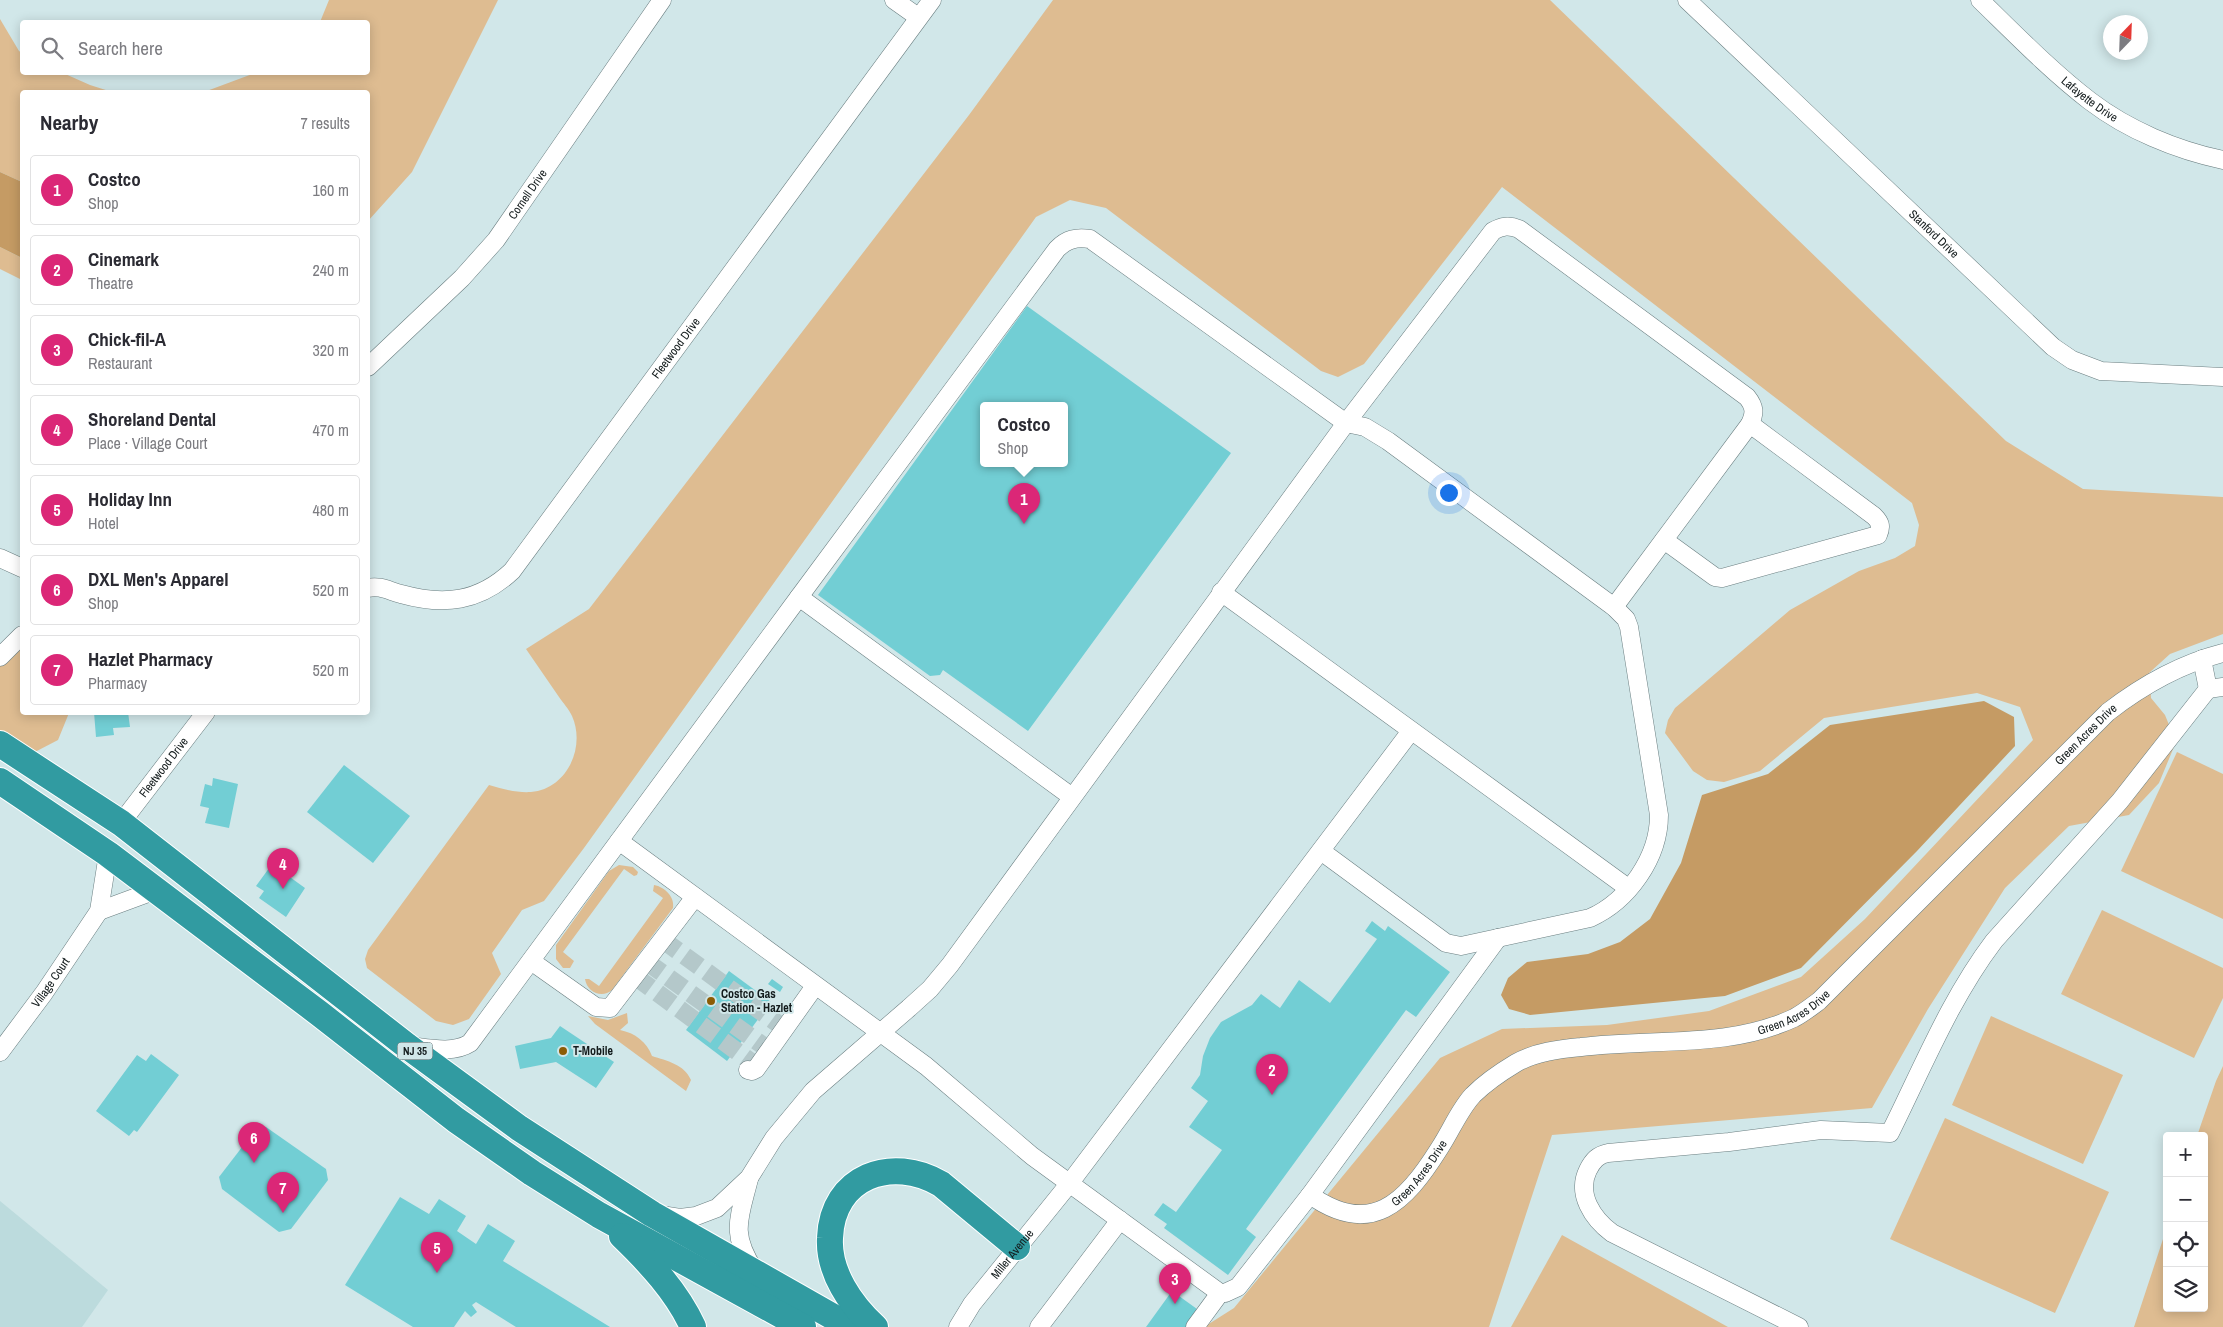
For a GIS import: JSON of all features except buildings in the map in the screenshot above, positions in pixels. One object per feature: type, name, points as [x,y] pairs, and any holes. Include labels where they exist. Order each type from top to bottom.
[{"type":"highway","name":"NJ 35","points":[[0,744],[121,823],[407,1046],[519,1128],[652,1214],[756,1275],[851,1327]]},
{"type":"highway","name":"NJ 35","points":[[0,782],[70,826],[456,1120],[540,1178],[600,1215],[803,1327]]},
{"type":"highway","points":[[875,1327],[846,1292],[831,1256],[832,1219],[849,1190],[861,1180],[878,1172],[897,1170],[927,1176],[941,1184],[1017,1247]]},
{"type":"highway","points":[[600,1215],[659,1276],[675,1296],[693,1327]]},
{"type":"street","name":"Cornell Drive","points":[[370,365],[462,278],[496,240],[662,0]]},
{"type":"street","points":[[894,0],[918,17]]},
{"type":"street","name":"Fleetwood Drive","points":[[370,584],[402,594],[429,599],[453,600],[485,592],[512,571],[932,0]]},
{"type":"street","name":"Stanford Drive","points":[[1687,0],[2053,347],[2072,360],[2089,368],[2111,372],[2223,377]]},
{"type":"street","name":"Lafayette Drive","points":[[1980,0],[2091,102],[2132,128],[2186,150],[2223,160]]},
{"type":"street","points":[[652,1214],[680,1218],[696,1216],[717,1208],[749,1178],[774,1138],[812,1091],[930,989],[950,965],[1346,423],[1492,231],[1500,227],[1510,226],[1519,229],[1754,405],[1754,415],[1750,424],[1614,608]]},
{"type":"street","points":[[407,1046],[445,1049],[459,1048],[470,1043],[1056,249],[1064,242],[1077,238],[1090,239],[1346,423],[1365,427],[1388,441],[1614,608],[1626,619],[1629,627],[1659,815],[1659,826],[1653,851],[1628,888],[1612,906],[1590,918],[1461,946],[1446,943],[1321,851]]},
{"type":"street","points":[[1664,540],[1715,577],[1722,578],[1878,534],[1881,528],[1879,521],[1874,516],[1750,424]]},
{"type":"street","points":[[0,558],[20,567]]},
{"type":"street","points":[[1221,592],[1628,888]]},
{"type":"street","points":[[799,597],[1072,797]]},
{"type":"street","points":[[0,657],[20,637]]},
{"type":"street","name":"Green Acres Drive","points":[[1310,1195],[1323,1204],[1355,1215],[1371,1214],[1388,1208],[1419,1177],[1474,1094],[1494,1076],[1522,1059],[1555,1050],[1596,1045],[1727,1038],[1760,1032],[1795,1017],[1819,1001],[2108,712],[2149,683],[2202,659],[2223,653]]},
{"type":"street","points":[[1800,1327],[1612,1233],[1603,1226],[1588,1205],[1584,1191],[1584,1182],[1590,1165],[1595,1158],[1608,1153],[1729,1142],[1802,1132],[1822,1130],[1890,1133],[1950,1014],[1981,958],[2120,801],[2216,688],[2202,659]]},
{"type":"street","name":"Fleetwood Drive","points":[[121,823],[204,715]]},
{"type":"street","name":"Miller Avenue","points":[[958,1327],[972,1304],[1069,1184],[1411,731]]},
{"type":"street","points":[[620,841],[934,1073],[1012,1140],[1069,1184],[1220,1293],[1225,1293],[1238,1287],[1310,1195],[1498,938]]},
{"type":"street","name":"Village Court","points":[[0,1052],[44,993],[99,911],[108,854]]},
{"type":"street","points":[[99,911],[156,890]]},
{"type":"street","points":[[532,961],[596,1008],[606,1009],[615,1004],[695,897]]},
{"type":"street","points":[[748,1070],[756,1069],[815,986]]},
{"type":"street","points":[[749,1178],[739,1219],[738,1237],[744,1255],[756,1275]]},
{"type":"street","points":[[1039,1327],[1120,1220]]},
{"type":"street","points":[[1028,1327],[1079,1259],[1093,1256]]},
{"type":"street","points":[[1195,1327],[1220,1293]]},
{"type":"shaded area","points":[[329,0],[498,0],[412,172],[370,219],[370,90],[209,90],[250,75],[370,75],[370,20],[321,20]]},
{"type":"shaded area","points":[[1053,0],[1550,0],[2006,441],[2083,489],[2223,497],[2223,634],[2170,654],[2149,673],[2151,698],[2165,715],[2176,742],[2159,783],[2129,815],[2069,826],[2005,888],[1928,1009],[1872,1108],[1552,1135],[1489,1327],[1204,1327],[1234,1308],[1440,1058],[1502,1029],[1607,1025],[1709,1011],[1801,977],[1865,919],[2033,740],[2020,707],[1977,693],[1824,718],[1760,771],[1724,782],[1707,780],[1693,771],[1665,733],[1668,720],[1675,708],[1790,610],[1859,571],[1895,558],[1915,546],[1919,525],[1912,503],[1502,187],[1364,364],[1338,377],[1321,371],[1106,208],[1070,200],[1036,217],[584,848],[544,901],[522,910],[492,953],[501,974],[469,1019],[453,1025],[436,1021],[367,968],[365,959],[368,950],[489,785],[520,792],[544,789],[555,783],[570,764],[575,753],[577,741],[576,728],[572,716],[526,649],[589,609],[969,115]]},
{"type":"shaded area","points":[[0,19],[20,52],[20,75],[68,75],[106,90],[20,90],[20,181],[0,172]]},
{"type":"shaded area","points":[[0,172],[20,181],[20,257],[0,247]]},
{"type":"shaded area","points":[[0,247],[20,257],[20,279],[0,269]]},
{"type":"shaded area","points":[[20,640],[20,715],[68,715],[58,740],[33,753],[0,731],[0,660]]},
{"type":"shaded area","points":[[1984,701],[2014,717],[2015,746],[1917,851],[1801,968],[1725,996],[1530,1015],[1509,1009],[1501,995],[1508,978],[1527,962],[1588,954],[1620,942],[1650,919],[1681,863],[1702,795],[1768,774],[1830,725]]},
{"type":"shaded area","points":[[2177,752],[2223,774],[2223,919],[2121,871]]},
{"type":"shaded area","points":[[619,865],[633,867],[638,872],[637,875],[634,876],[624,869],[563,952],[574,961],[570,968],[563,968],[556,959],[556,945],[609,871]]},
{"type":"shaded area","points":[[654,885],[662,888],[671,896],[673,908],[612,990],[604,994],[592,991],[586,984],[585,979],[589,979],[599,986],[663,898],[653,891]]},
{"type":"shaded area","points":[[2102,910],[2223,968],[2223,998],[2194,1058],[2061,994]]},
{"type":"shaded area","points":[[627,1013],[628,1023],[620,1030],[631,1033],[640,1039],[647,1046],[652,1056],[684,1070],[691,1080],[686,1091],[595,1024],[588,1016],[608,1020]]},
{"type":"shaded area","points":[[1991,1016],[2123,1075],[2083,1164],[1952,1105]]},
{"type":"shaded area","points":[[2223,1066],[2223,1327],[2134,1327],[2163,1239],[2163,1312],[2208,1312],[2208,1132],[2198,1132]]},
{"type":"shaded area","points":[[1945,1118],[2109,1192],[2055,1313],[1890,1239]]},
{"type":"shaded area","points":[[0,1201],[108,1290],[82,1327],[0,1327]]},
{"type":"shaded area","points":[[1562,1235],[1728,1327],[1511,1327]]},
{"type":"tunnel","points":[[663,940],[785,1029]]},
{"type":"tunnel","points":[[647,962],[769,1050]]},
{"type":"tunnel","points":[[636,977],[758,1067]]},
{"type":"place","name":"Costco","points":[[1024,524]]},
{"type":"place","name":"Shoreland Dental","points":[[283,889]]},
{"type":"place","name":"Costco Gas Station - Hazlet","points":[[711,1001]]},
{"type":"place","name":"T-Mobile","points":[[563,1051]]},
{"type":"place","name":"Cinemark","points":[[1272,1095]]},
{"type":"place","name":"DXL Men's Apparel","points":[[254,1163]]},
{"type":"place","name":"Hazlet Pharmacy","points":[[283,1213]]},
{"type":"place","name":"Holiday Inn","points":[[437,1273]]},
{"type":"place","name":"Chick-fil-A","points":[[1175,1304]]}]
